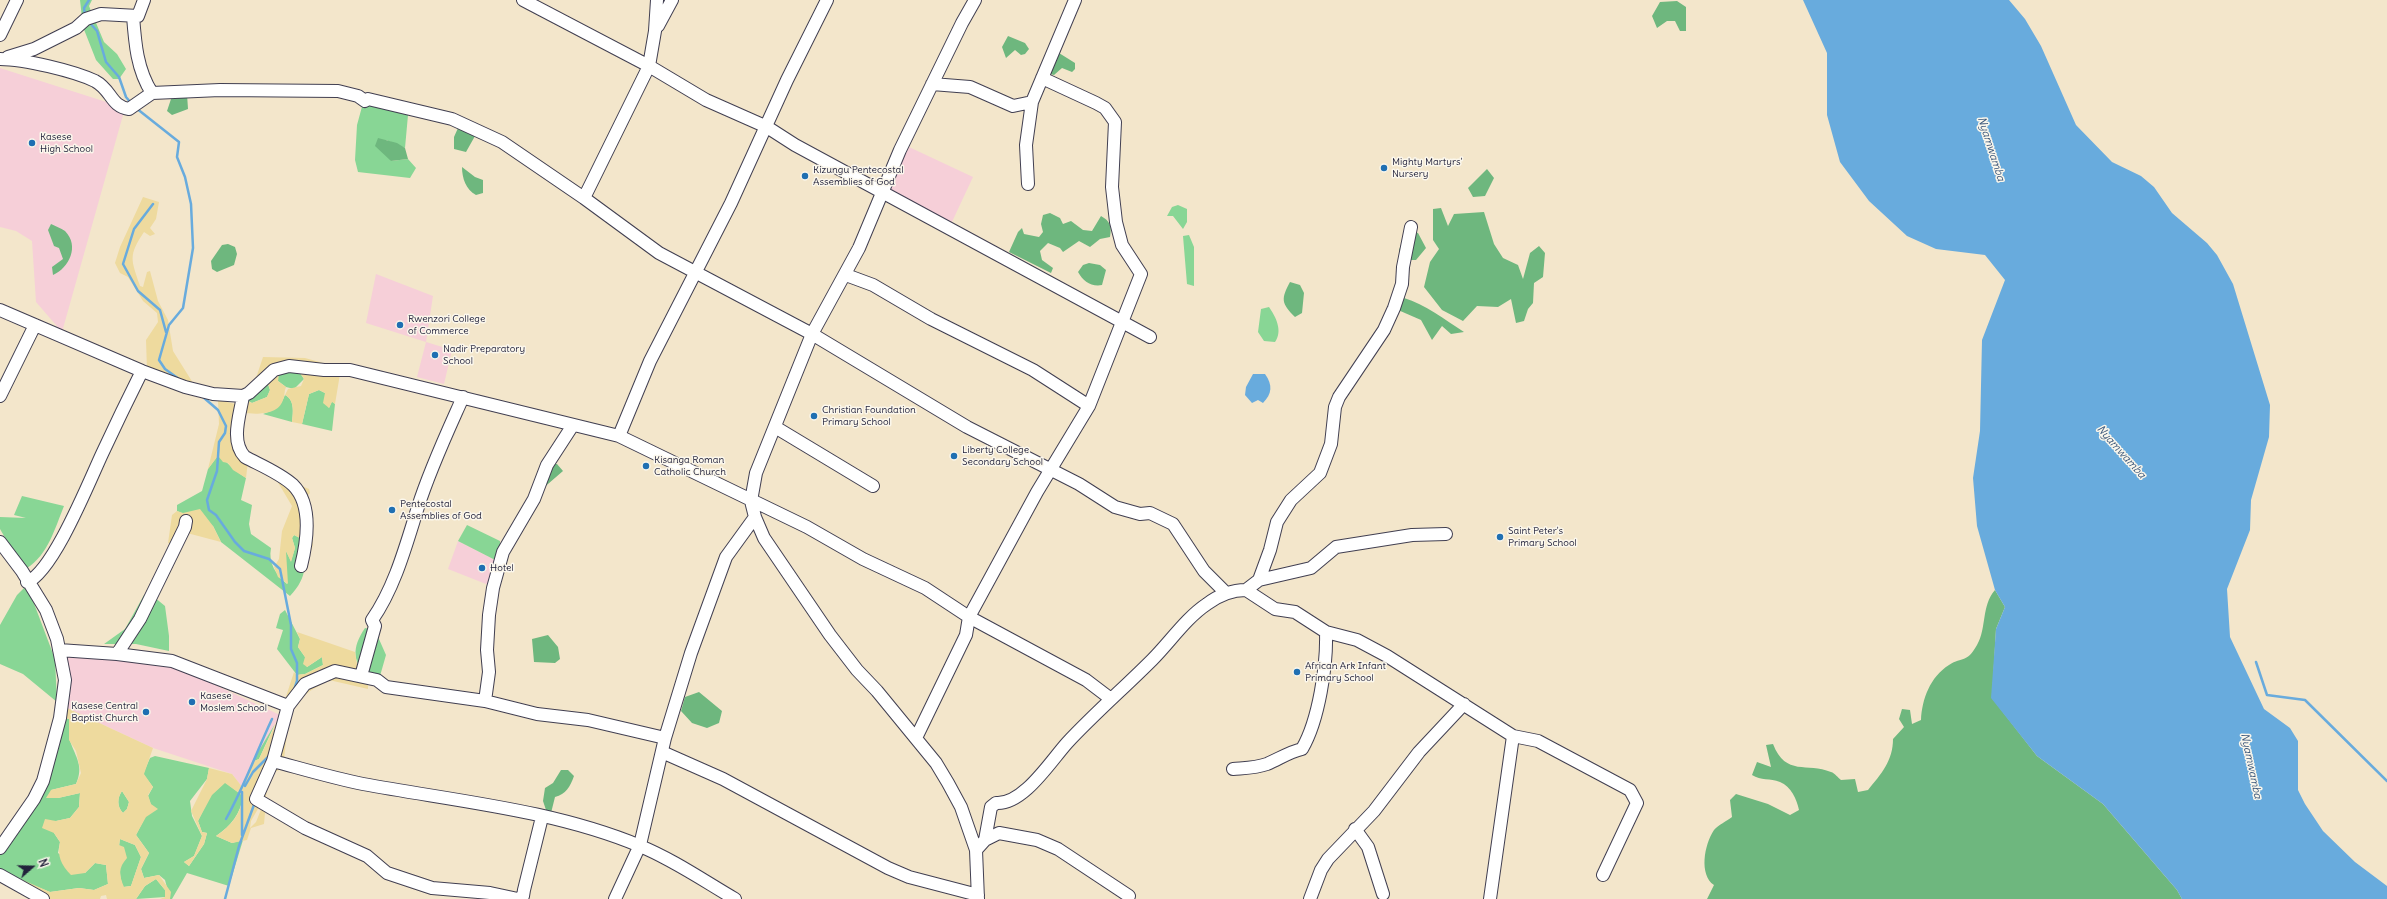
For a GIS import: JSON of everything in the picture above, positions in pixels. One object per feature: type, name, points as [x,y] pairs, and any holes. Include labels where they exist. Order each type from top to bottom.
[{"type":"street","points":[[0,35],[17,0]]},
{"type":"street","points":[[2,58],[34,49],[76,28],[86,19],[100,14],[138,16],[144,0]]},
{"type":"street","points":[[523,0],[649,66],[706,100],[767,127],[795,145],[882,190],[1150,337]]},
{"type":"street","points":[[584,198],[649,66],[655,31],[657,0]]},
{"type":"street","points":[[655,31],[672,0]]},
{"type":"street","points":[[619,436],[650,361],[696,274],[767,127],[787,80],[827,0]]},
{"type":"street","points":[[662,752],[723,779],[888,868],[909,877],[978,897],[976,850],[961,807],[948,783],[916,738],[857,670],[830,635],[764,538],[755,517],[751,501],[756,473],[812,334],[846,274],[882,190],[932,84],[975,0]]},
{"type":"street","points":[[1028,184],[1026,145],[1032,102],[1075,0]]},
{"type":"street","points":[[133,16],[136,50],[145,81],[152,93]]},
{"type":"street","points":[[2,58],[36,62],[95,81],[109,92],[113,101],[119,108],[129,109],[152,93],[220,90],[338,91],[352,94],[365,101],[368,99],[452,119],[472,127],[502,142],[584,198],[659,253],[696,274],[812,334],[922,402],[1050,471],[1079,484],[1116,507],[1140,514],[1150,513],[1174,524],[1204,571],[1226,593]]},
{"type":"street","points":[[916,738],[966,635],[969,617],[1050,471],[1089,406],[1116,341],[1121,322],[1141,274],[1122,244],[1116,222],[1112,187],[1114,122],[1104,108],[1096,103],[1042,78]]},
{"type":"street","points":[[932,84],[970,87],[1013,106],[1032,102]]},
{"type":"street","points":[[1259,580],[1278,522],[1291,500],[1320,473],[1331,444],[1335,407],[1339,397],[1388,323],[1402,284],[1403,267],[1411,227]]},
{"type":"street","points":[[846,274],[872,285],[931,319],[1033,370],[1089,406]]},
{"type":"street","points":[[0,310],[142,371],[185,387],[213,394],[243,396],[249,393],[271,373],[289,366],[365,372],[619,436],[807,527],[863,559],[925,588],[969,617],[1086,680],[1111,699]]},
{"type":"street","points":[[0,396],[35,325]]},
{"type":"street","points":[[27,582],[34,579],[42,569],[64,533],[142,371]]},
{"type":"street","points":[[243,396],[238,423],[237,442],[240,452],[289,482],[297,490],[302,503],[307,537],[301,566]]},
{"type":"street","points":[[361,676],[375,626],[372,620],[382,605],[412,531],[433,464],[463,397]]},
{"type":"street","points":[[485,701],[489,672],[487,650],[489,616],[493,588],[503,552],[534,499],[547,465],[573,425]]},
{"type":"street","points":[[775,427],[873,486]]},
{"type":"street","points":[[615,899],[640,845],[665,738],[691,653],[726,557],[755,517]]},
{"type":"street","points":[[117,654],[140,619],[186,522]]},
{"type":"street","points":[[985,840],[991,807],[996,803],[1006,804],[1022,793],[1111,699],[1165,647],[1196,612],[1226,593],[1246,590],[1259,580],[1311,568],[1336,547],[1412,535],[1446,534]]},
{"type":"street","points":[[0,542],[22,571],[27,582],[46,610],[57,639],[64,666],[65,690],[49,763],[34,799],[0,848]]},
{"type":"street","points":[[1246,590],[1275,609],[1295,612],[1326,632],[1357,640],[1464,704],[1513,736],[1538,741],[1630,790],[1636,803],[1603,875]]},
{"type":"street","points":[[1233,769],[1252,768],[1268,764],[1290,752],[1302,749],[1310,733],[1326,664],[1326,632]]},
{"type":"street","points":[[59,650],[117,654],[172,661],[288,706]]},
{"type":"street","points":[[542,817],[524,890],[520,898],[431,894],[387,873],[367,856],[306,828],[256,799],[273,761],[288,706],[305,684],[322,675],[335,671],[377,680],[386,687],[485,701],[537,714],[588,720],[665,738]]},
{"type":"street","points":[[1310,899],[1321,870],[1355,829],[1374,811],[1418,752],[1464,704]]},
{"type":"street","points":[[1490,899],[1513,736]]},
{"type":"street","points":[[273,761],[362,784],[453,799],[542,817],[594,830],[640,845],[680,865],[721,895],[735,899]]},
{"type":"street","points":[[1355,829],[1368,847],[1384,894]]},
{"type":"street","points":[[976,850],[985,840],[999,833],[1046,843],[1058,849],[1129,896]]},
{"type":"street","points":[[0,875],[43,899]]},
{"type":"shaded area","points":[[0,68],[125,108],[62,332],[36,302],[32,241],[16,231],[0,227]]},
{"type":"shaded area","points":[[909,147],[973,177],[951,224],[887,192]]},
{"type":"shaded area","points":[[376,274],[433,296],[426,342],[366,323]]},
{"type":"shaded area","points":[[426,342],[452,350],[444,384],[417,377]]},
{"type":"shaded area","points":[[458,541],[501,563],[491,586],[448,569]]},
{"type":"shaded area","points":[[61,653],[172,665],[280,715],[250,768],[242,787],[232,774],[153,748],[67,708]]},
{"type":"green space","points":[[80,0],[92,0],[89,6],[104,42],[117,54],[126,69],[119,79],[113,79],[96,60],[83,27]]},
{"type":"green space","points":[[1677,1],[1686,7],[1686,31],[1680,31],[1675,21],[1667,21],[1657,28],[1652,16],[1660,2]]},
{"type":"green space","points":[[1008,36],[1025,43],[1029,49],[1025,54],[1021,55],[1015,50],[1006,58],[1002,47]]},
{"type":"green space","points":[[1059,53],[1075,63],[1075,69],[1072,72],[1062,68],[1054,75],[1050,74],[1053,58]]},
{"type":"green space","points":[[187,94],[188,109],[172,115],[167,111],[171,99]]},
{"type":"green space","points":[[363,103],[408,115],[405,148],[386,140],[391,161],[408,159],[416,168],[410,178],[358,172],[355,160],[357,125]]},
{"type":"green space","points":[[458,128],[479,137],[475,136],[466,152],[454,149],[454,137]]},
{"type":"green space","points":[[378,138],[397,143],[405,148],[408,159],[391,161],[375,146]]},
{"type":"green space","points":[[462,167],[475,177],[483,180],[483,193],[476,195],[467,187]]},
{"type":"green space","points":[[1487,169],[1494,178],[1485,196],[1473,197],[1468,188]]},
{"type":"green space","points":[[1178,205],[1187,209],[1187,222],[1183,229],[1173,216],[1167,216],[1172,207]]},
{"type":"green space","points":[[1441,208],[1448,226],[1454,214],[1484,212],[1494,244],[1503,258],[1518,265],[1523,279],[1530,253],[1539,246],[1545,253],[1543,277],[1534,283],[1533,303],[1528,309],[1524,321],[1516,323],[1511,299],[1498,307],[1477,306],[1463,321],[1442,310],[1424,287],[1430,262],[1439,249],[1433,240],[1433,209]]},
{"type":"green space","points":[[1050,213],[1060,218],[1063,224],[1071,221],[1083,230],[1092,231],[1101,216],[1110,224],[1110,237],[1100,239],[1090,247],[1079,241],[1063,252],[1060,248],[1048,243],[1040,251],[1042,260],[1053,268],[1051,273],[1009,252],[1018,232],[1022,228],[1024,234],[1039,237],[1043,232],[1041,224],[1043,215]]},
{"type":"green space","points":[[51,224],[65,231],[72,243],[71,256],[68,262],[59,272],[53,275],[52,267],[63,259],[59,248],[54,246],[48,230]]},
{"type":"green space","points":[[1412,231],[1418,233],[1426,248],[1416,260],[1404,260],[1399,250],[1406,233]]},
{"type":"green space","points":[[1189,235],[1194,247],[1194,286],[1187,284],[1183,236]]},
{"type":"green space","points":[[228,244],[235,247],[237,254],[234,265],[217,272],[212,269],[211,261],[222,245]]},
{"type":"green space","points":[[1089,263],[1100,265],[1106,270],[1102,285],[1088,283],[1078,272],[1083,265]]},
{"type":"green space","points":[[1290,282],[1300,285],[1304,293],[1302,313],[1295,317],[1287,308],[1284,301],[1285,293]]},
{"type":"green space","points":[[1404,298],[1427,308],[1464,332],[1451,334],[1442,326],[1432,340],[1421,320],[1398,310]]},
{"type":"green space","points":[[1269,307],[1278,324],[1278,333],[1275,342],[1264,341],[1258,332],[1261,309]]},
{"type":"green space","points":[[294,364],[304,379],[294,389],[286,387],[278,381],[279,369]]},
{"type":"green space","points":[[267,381],[270,390],[267,397],[252,403],[248,401]]},
{"type":"green space","points":[[319,390],[325,393],[329,408],[332,401],[335,404],[332,431],[302,424],[309,394]]},
{"type":"green space","points":[[285,395],[292,403],[292,422],[263,414],[277,407]]},
{"type":"green space","points":[[218,455],[246,478],[241,500],[252,505],[249,524],[251,534],[271,548],[270,553],[272,564],[276,573],[287,584],[285,549],[291,561],[295,548],[292,538],[294,535],[300,538],[305,562],[303,576],[296,589],[290,596],[221,542],[213,526],[177,511],[177,505],[202,491],[208,469]]},
{"type":"green space","points":[[553,464],[557,464],[563,471],[541,490]]},
{"type":"green space","points":[[22,496],[64,506],[46,548],[34,563],[27,568],[0,529],[0,517],[26,518],[14,515]]},
{"type":"green space","points":[[467,525],[500,541],[501,563],[458,541]]},
{"type":"green space","points":[[27,585],[55,659],[57,702],[23,674],[0,664],[0,625],[17,595]]},
{"type":"green space","points":[[1995,590],[2005,607],[1996,629],[1992,698],[2037,756],[2103,804],[2177,890],[2182,899],[1707,899],[1714,885],[1706,874],[1706,851],[1714,830],[1732,817],[1730,800],[1736,794],[1768,804],[1790,815],[1799,810],[1793,794],[1784,784],[1752,775],[1757,762],[1771,767],[1766,745],[1773,744],[1778,754],[1784,761],[1791,765],[1822,769],[1835,774],[1841,780],[1855,779],[1858,792],[1868,790],[1882,773],[1889,761],[1893,739],[1904,727],[1899,719],[1902,709],[1910,710],[1912,724],[1921,720],[1925,697],[1932,682],[1942,670],[1949,665],[1970,655],[1977,645],[1982,631],[1988,603]]},
{"type":"green space","points":[[144,595],[154,597],[165,606],[169,636],[169,651],[136,644],[104,644],[125,629]]},
{"type":"green space","points":[[285,610],[300,639],[298,647],[305,657],[307,667],[322,657],[323,665],[305,674],[297,675],[277,649],[283,630],[276,628],[280,614]]},
{"type":"green space","points":[[365,628],[375,630],[386,655],[380,676],[368,680],[359,667],[356,655],[357,642]]},
{"type":"green space","points":[[548,635],[558,647],[560,659],[555,663],[534,662],[532,639]]},
{"type":"green space","points":[[699,692],[722,711],[719,723],[707,728],[692,723],[681,711],[685,697]]},
{"type":"green space","points":[[60,716],[69,719],[69,739],[78,762],[79,772],[76,784],[51,790],[58,798],[80,793],[79,807],[70,818],[56,821],[54,833],[60,842],[58,853],[85,873],[95,863],[106,865],[108,884],[94,890],[79,888],[50,892],[0,872],[0,855],[37,793]]},
{"type":"green space","points":[[275,724],[259,759],[252,762]]},
{"type":"green space","points":[[155,756],[209,768],[207,779],[190,801],[192,816],[202,836],[194,856],[184,862],[189,866],[204,844],[207,833],[202,832],[198,821],[210,796],[225,782],[243,796],[240,808],[234,819],[216,836],[232,843],[243,840],[229,886],[187,873],[172,899],[170,899],[165,880],[159,875],[144,878],[141,869],[149,853],[136,835],[151,805],[148,796],[153,787],[143,774],[150,758]]},
{"type":"green space","points":[[561,770],[568,770],[574,776],[567,790],[555,797],[551,813],[546,810],[543,801],[545,788],[553,783]]},
{"type":"green space","points":[[122,791],[129,802],[127,809],[123,813],[118,802]]},
{"type":"green space","points":[[120,839],[135,845],[141,857],[131,886],[123,887],[119,863]]},
{"type":"green space","points":[[156,879],[165,890],[165,897],[136,899],[145,886]]},
{"type":"sand","points":[[143,197],[159,202],[156,219],[150,228],[155,234],[150,236],[144,232],[135,247],[133,253],[133,263],[140,286],[143,287],[147,272],[150,271],[158,301],[168,320],[173,351],[193,383],[147,370],[146,340],[158,322],[157,313],[143,301],[128,277],[120,273],[115,263],[120,247]]},
{"type":"sand","points":[[263,357],[305,358],[341,368],[335,404],[332,402],[329,408],[323,403],[325,393],[319,390],[309,394],[302,424],[292,422],[292,403],[285,395],[288,389],[301,386],[304,379],[294,364],[279,369],[278,381],[286,387],[284,398],[280,405],[276,409],[266,413],[243,413],[238,438],[248,461],[246,478],[233,470],[228,463],[223,462],[218,456],[208,469],[219,424],[218,400],[244,406],[248,401],[252,403],[267,397],[270,390],[267,381],[256,378]]},
{"type":"sand","points":[[273,474],[309,489],[310,493],[307,496],[313,545],[305,569],[298,568],[297,557],[303,548],[300,538],[294,535],[292,538],[295,548],[291,562],[286,551],[288,584],[278,577],[274,567],[279,559],[282,531],[292,506]]},
{"type":"sand","points":[[200,509],[213,526],[221,542],[187,533],[177,545],[168,543],[172,515],[177,511],[183,513]]},
{"type":"sand","points":[[297,632],[355,652],[357,665],[368,680],[368,689],[329,680],[310,691],[280,715],[294,672],[297,675],[305,674],[323,665],[322,657],[307,667],[303,664],[305,657],[298,647],[300,639]]},
{"type":"sand","points":[[67,708],[153,748],[144,774],[153,787],[148,795],[151,804],[158,809],[146,817],[136,835],[149,853],[141,869],[144,878],[159,875],[171,892],[170,899],[160,899],[165,897],[165,890],[156,879],[145,886],[136,899],[107,899],[106,895],[101,896],[100,899],[50,899],[18,878],[50,892],[79,888],[94,890],[108,884],[106,865],[95,863],[85,873],[71,875],[61,860],[59,852],[60,842],[54,833],[42,828],[45,819],[56,821],[70,818],[79,807],[80,793],[58,798],[46,798],[51,790],[76,784],[81,773],[76,751],[69,740],[69,719],[60,716]],"holes":[[[122,791],[129,802],[127,809],[123,813],[118,802]],[[120,839],[135,845],[141,857],[131,886],[124,887],[121,879],[121,868],[127,858],[124,847],[119,845]]]},
{"type":"sand","points":[[280,715],[289,716],[284,759],[279,770],[270,774],[265,802],[270,809],[265,813],[264,824],[251,828],[247,840],[232,843],[216,836],[231,824],[238,814],[242,802],[243,796],[225,783],[212,795],[198,821],[202,832],[207,833],[204,844],[189,866],[184,862],[194,856],[202,836],[191,811],[207,779],[209,768],[232,774],[243,788],[252,762],[259,759]],"holes":[[[259,807],[262,807],[256,822],[250,828],[251,821]]]},
{"type":"water","name":"Nyamwamba","points":[[1803,0],[2009,0],[2025,19],[2041,46],[2076,125],[2112,162],[2141,176],[2154,187],[2172,213],[2207,243],[2217,255],[2233,284],[2270,405],[2269,437],[2251,500],[2250,530],[2227,589],[2230,637],[2264,709],[2290,728],[2298,741],[2298,790],[2305,804],[2323,831],[2355,862],[2387,886],[2387,899],[2182,899],[2177,890],[2103,804],[2037,756],[1991,698],[1996,629],[2005,607],[1995,590],[1977,526],[1973,478],[1980,431],[1982,340],[2005,280],[1985,255],[1936,249],[1907,236],[1869,201],[1840,162],[1827,115],[1827,53]]},
{"type":"water","points":[[1253,374],[1265,374],[1268,378],[1270,393],[1263,403],[1258,400],[1252,403],[1245,395],[1246,387]]},
{"type":"waterway","points":[[85,15],[84,8],[89,0]]},
{"type":"waterway","points":[[89,22],[97,31],[106,62],[119,77],[126,97],[131,103]]},
{"type":"waterway","points":[[136,108],[179,142],[177,157],[185,177],[191,204],[193,248],[183,308],[169,325],[159,360],[165,369],[179,379]]},
{"type":"waterway","points":[[153,204],[134,229],[123,264],[138,291],[160,310],[166,332]]},
{"type":"waterway","points":[[203,397],[218,410],[226,426],[225,433],[219,442],[217,471],[207,500],[209,510],[216,515],[235,542],[244,551],[269,559],[280,569],[291,625],[291,649],[297,663],[297,681],[294,690]]},
{"type":"waterway","points":[[2256,662],[2267,695],[2305,700],[2387,781]]},
{"type":"waterway","points":[[226,819],[272,719]]},
{"type":"waterway","points":[[245,786],[253,772],[270,755]]},
{"type":"waterway","points":[[242,792],[242,835]]},
{"type":"waterway","points":[[225,899],[239,846],[255,802]]},
{"type":"place","name":"Kasese High School","points":[[32,143]]},
{"type":"place","name":"Mighty Martyrs' Nursery","points":[[1384,168]]},
{"type":"place","name":"Kizungu Pentecostal Assemblies of God","points":[[805,176]]},
{"type":"place","name":"Rwenzori College of Commerce","points":[[400,325]]},
{"type":"place","name":"Nadir Preparatory School","points":[[435,355]]},
{"type":"place","name":"Christian Foundation Primary School","points":[[814,416]]},
{"type":"place","name":"Liberty College Secondary School","points":[[954,456]]},
{"type":"place","name":"Kisanga Roman Catholic Church","points":[[646,466]]},
{"type":"place","name":"Pentecostal Assemblies of God","points":[[392,510]]},
{"type":"place","name":"Saint Peter's Primary School","points":[[1500,537]]},
{"type":"place","name":"Hotel","points":[[482,568]]},
{"type":"place","name":"African Ark Infant Primary School","points":[[1297,672]]},
{"type":"place","name":"Kasese Moslem School","points":[[192,702]]},
{"type":"place","name":"Kasese Central Baptist Church","points":[[146,712]]}]
